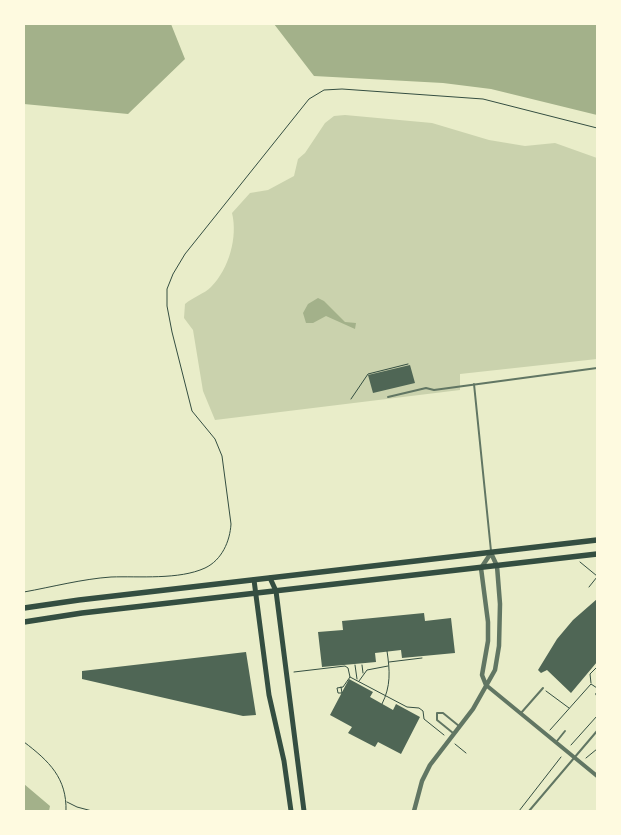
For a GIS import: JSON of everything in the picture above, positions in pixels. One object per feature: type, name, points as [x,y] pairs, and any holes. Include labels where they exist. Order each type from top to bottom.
[{"type":"main road","points":[[24,608],[597,540]]},
{"type":"main road","points":[[24,622],[82,613],[597,554]]},
{"type":"main road","points":[[270,578],[276,591],[304,811]]},
{"type":"main road","points":[[254,580],[269,695],[284,761],[291,811]]},
{"type":"street","points":[[414,811],[422,781],[430,765],[453,733],[473,710],[495,670],[499,646],[500,604],[497,566],[491,553]]},
{"type":"street","points":[[491,553],[481,568],[488,622],[488,641],[482,675],[486,685],[597,776]]},
{"type":"lane","points":[[388,397],[426,388],[434,390],[597,368]]},
{"type":"lane","points":[[474,384],[491,553]]},
{"type":"lane","points":[[522,713],[543,688]]},
{"type":"lane","points":[[453,733],[437,720],[437,713],[443,713],[459,726]]},
{"type":"lane","points":[[556,742],[565,731]]},
{"type":"lane","points":[[529,811],[597,731]]},
{"type":"path","points":[[24,592],[110,578],[146,577],[194,571],[207,567],[223,551],[231,533],[224,465],[220,448],[192,411],[172,332],[167,306],[167,289],[173,274],[185,254],[257,167],[284,129],[315,94],[324,90],[342,89],[462,96],[483,99],[597,128]]},
{"type":"path","points":[[350,399],[368,374],[408,364]]},
{"type":"path","points":[[574,557],[597,576],[588,587]]},
{"type":"path","points":[[382,704],[390,678],[388,651]]},
{"type":"path","points":[[389,662],[422,658]]},
{"type":"path","points":[[362,664],[363,673]]},
{"type":"path","points":[[368,664],[369,669]]},
{"type":"path","points":[[355,665],[358,681]]},
{"type":"path","points":[[294,672],[345,666],[348,668],[350,677]]},
{"type":"path","points":[[358,681],[363,673],[369,669],[389,666]]},
{"type":"path","points":[[547,734],[591,684],[590,674],[597,667]]},
{"type":"path","points":[[350,677],[407,707],[419,708],[428,723]]},
{"type":"path","points":[[341,687],[350,677]]},
{"type":"path","points":[[591,684],[597,688]]},
{"type":"path","points":[[543,688],[569,708]]},
{"type":"path","points":[[571,745],[597,716]]},
{"type":"path","points":[[24,742],[55,769],[63,784],[66,811]]},
{"type":"path","points":[[586,758],[597,749]]},
{"type":"path","points":[[519,811],[561,757]]},
{"type":"path","points":[[66,801],[77,807],[92,811]]},
{"type":"shaded area","points":[[24,24],[171,24],[185,59],[128,114],[24,104]]},
{"type":"shaded area","points":[[274,24],[597,24],[597,115],[491,89],[443,83],[314,76]]},
{"type":"shaded area","points":[[345,115],[432,123],[489,140],[525,146],[555,143],[597,158],[597,359],[460,374],[460,390],[215,420],[203,391],[193,330],[184,318],[185,304],[211,287],[223,271],[233,242],[234,222],[232,213],[250,193],[268,190],[294,176],[298,159],[305,153],[325,123],[334,116]]},
{"type":"shaded area","points":[[318,298],[324,301],[345,322],[356,323],[355,329],[326,316],[313,323],[306,323],[303,313],[308,304]]},
{"type":"shaded area","points":[[24,784],[50,806],[49,811],[24,811]]},
{"type":"building","points":[[410,365],[415,383],[373,393],[368,375]]},
{"type":"building","points":[[597,599],[597,662],[571,693],[547,670],[541,673],[538,670],[557,639],[573,620]]},
{"type":"building","points":[[424,613],[425,621],[451,618],[455,653],[402,658],[401,650],[375,653],[376,662],[322,667],[318,632],[343,630],[342,621]]},
{"type":"building","points":[[246,652],[256,715],[243,716],[82,679],[82,671]]},
{"type":"building","points":[[349,679],[373,692],[370,697],[393,710],[396,704],[420,717],[401,754],[378,742],[375,747],[348,733],[352,727],[330,715]]}]
